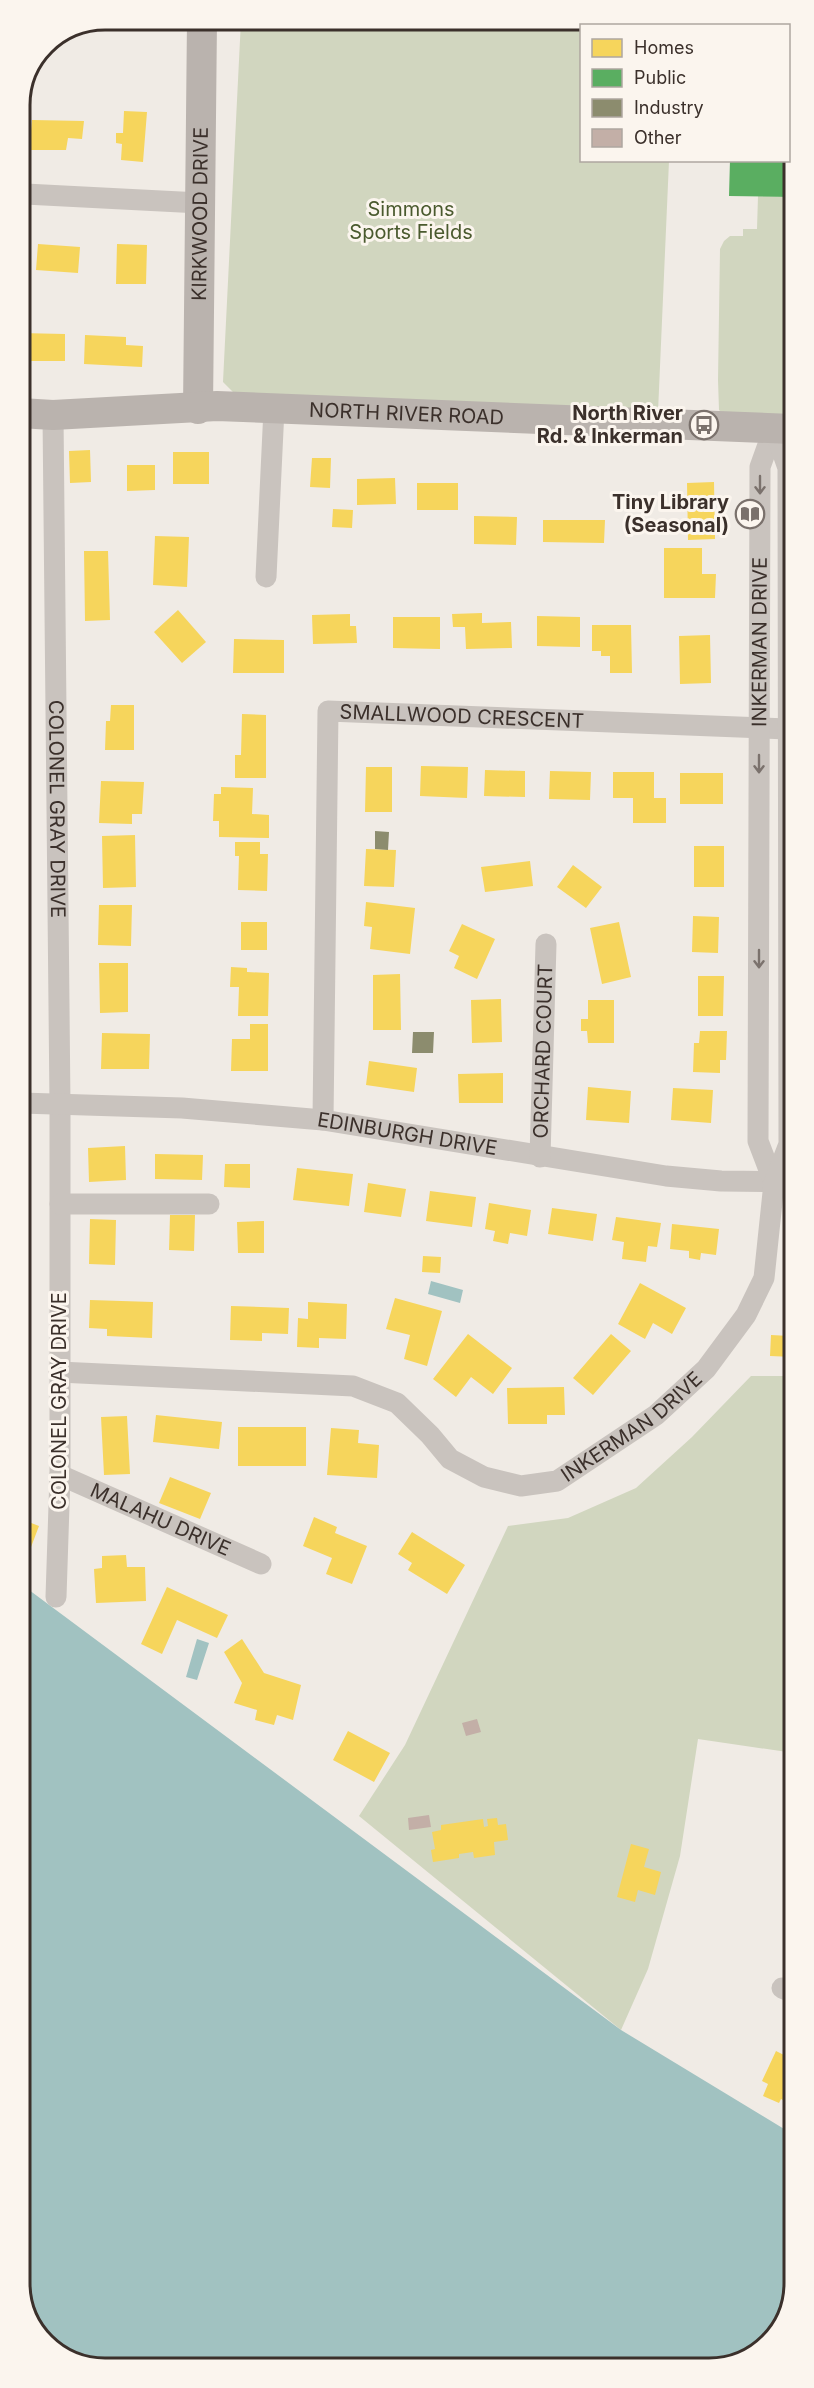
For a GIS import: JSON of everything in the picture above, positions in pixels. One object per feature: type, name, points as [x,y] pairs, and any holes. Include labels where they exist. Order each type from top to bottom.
[{"type":"main road","name":"KIRKWOOD DRIVE","points":[[198,409],[202,30]]},
{"type":"main road","name":"NORTH RIVER ROAD","points":[[30,414],[53,415],[198,409],[217,406],[783,429]]},
{"type":"street","points":[[30,194],[200,203]]},
{"type":"street","points":[[266,577],[274,409]]},
{"type":"street","name":"COLONEL GRAY DRIVE","points":[[53,415],[60,1105],[60,1475],[56,1598]]},
{"type":"street","name":"INKERMAN DRIVE","points":[[59,1372],[353,1386],[397,1403],[430,1435],[450,1459],[484,1477],[521,1486],[557,1481],[656,1415],[706,1369],[746,1315],[764,1278],[783,1182],[758,1141],[760,466],[783,429]]},
{"type":"street","name":"SMALLWOOD CRESCENT","points":[[323,1120],[328,711],[784,729]]},
{"type":"street","name":"ORCHARD COURT","points":[[540,1157],[546,944]]},
{"type":"street","name":"EDINBURGH DRIVE","points":[[30,1103],[182,1108],[323,1120],[666,1176],[721,1181],[783,1182]]},
{"type":"street","points":[[60,1204],[209,1204]]},
{"type":"street","name":"MALAHU DRIVE","points":[[60,1475],[261,1564]]},
{"type":"green space","name":"Simmons Sports Fields","points":[[241,30],[580,30],[580,162],[669,162],[658,412],[235,394],[223,382]]},
{"type":"green space","points":[[758,196],[784,197],[784,419],[727,417],[719,410],[720,249],[730,236],[743,236],[743,229],[757,229]]},
{"type":"green space","points":[[751,1376],[784,1376],[784,1752],[698,1739],[680,1856],[648,1969],[621,2030],[359,1816],[405,1745],[508,1526],[568,1518],[636,1488],[692,1437]]},
{"type":"water","points":[[431,1281],[463,1290],[460,1303],[428,1294]]},
{"type":"water","points":[[30,1591],[621,2030],[784,2129],[783,2297],[768,2329],[750,2345],[728,2355],[709,2358],[100,2358],[81,2354],[59,2342],[43,2324],[36,2311],[30,2283]]},
{"type":"water","points":[[197,1639],[209,1643],[197,1680],[186,1677]]},
{"type":"building: Homes","points":[[124,111],[147,112],[143,162],[121,160],[122,144],[116,143],[116,133],[123,133]]},
{"type":"building: Homes","points":[[32,120],[84,121],[82,139],[68,138],[66,150],[30,150]]},
{"type":"building: Homes","points":[[38,244],[80,247],[78,273],[36,270]]},
{"type":"building: Homes","points":[[117,244],[147,245],[146,284],[116,284]]},
{"type":"building: Homes","points":[[30,333],[65,334],[65,361],[30,361]]},
{"type":"building: Homes","points":[[85,335],[126,337],[126,345],[143,346],[142,367],[84,364]]},
{"type":"building: Homes","points":[[90,450],[91,482],[70,483],[69,451]]},
{"type":"building: Homes","points":[[173,452],[209,452],[209,484],[173,484]]},
{"type":"building: Homes","points":[[312,458],[331,458],[330,488],[310,487]]},
{"type":"building: Homes","points":[[127,465],[155,465],[155,490],[127,491]]},
{"type":"building: Homes","points":[[395,478],[396,504],[357,505],[357,479]]},
{"type":"building: Homes","points":[[714,482],[715,539],[688,540],[687,483]]},
{"type":"building: Homes","points":[[417,483],[458,483],[458,510],[417,510]]},
{"type":"building: Homes","points":[[333,509],[353,510],[352,528],[332,527]]},
{"type":"building: Homes","points":[[474,516],[517,517],[516,545],[474,544]]},
{"type":"building: Homes","points":[[543,520],[605,520],[604,543],[543,542]]},
{"type":"building: Homes","points":[[155,536],[189,537],[187,587],[153,585]]},
{"type":"building: Homes","points":[[664,548],[702,548],[702,574],[716,574],[715,598],[664,598]]},
{"type":"building: Homes","points":[[84,551],[108,551],[110,620],[85,621]]},
{"type":"building: Homes","points":[[178,610],[206,642],[182,663],[154,632]]},
{"type":"building: Homes","points":[[482,613],[482,623],[511,622],[512,648],[466,649],[465,627],[453,627],[452,614]]},
{"type":"building: Homes","points":[[350,614],[350,626],[356,626],[357,643],[313,644],[312,615]]},
{"type":"building: Homes","points":[[537,616],[580,617],[580,647],[537,646]]},
{"type":"building: Homes","points":[[393,617],[440,617],[440,649],[393,648]]},
{"type":"building: Homes","points":[[592,625],[631,625],[632,673],[610,673],[610,656],[601,656],[601,651],[592,651]]},
{"type":"building: Homes","points":[[710,635],[711,683],[680,684],[679,636]]},
{"type":"building: Homes","points":[[234,639],[284,640],[284,673],[233,673]]},
{"type":"building: Homes","points":[[111,705],[134,705],[134,750],[105,750],[106,721],[110,721]]},
{"type":"building: Homes","points":[[242,714],[266,715],[266,778],[235,778],[235,755],[241,755]]},
{"type":"building: Homes","points":[[421,766],[468,767],[467,798],[420,796]]},
{"type":"building: Homes","points":[[366,767],[392,767],[392,812],[365,812]]},
{"type":"building: Homes","points":[[485,770],[525,771],[525,797],[484,796]]},
{"type":"building: Homes","points":[[550,771],[591,772],[590,800],[549,799]]},
{"type":"building: Homes","points":[[613,772],[654,772],[654,798],[666,798],[666,823],[633,823],[633,798],[613,798]]},
{"type":"building: Homes","points":[[680,773],[723,773],[723,804],[680,804]]},
{"type":"building: Homes","points":[[101,781],[144,782],[142,814],[132,814],[132,824],[99,823]]},
{"type":"building: Homes","points":[[221,787],[253,788],[252,814],[269,815],[269,838],[219,837],[219,821],[213,821],[214,794],[221,794]]},
{"type":"building: Homes","points":[[135,835],[136,887],[103,888],[102,836]]},
{"type":"building: Homes","points":[[235,842],[260,842],[260,854],[268,854],[267,891],[238,890],[239,856],[235,856]]},
{"type":"building: Homes","points":[[694,846],[724,846],[724,887],[694,887]]},
{"type":"building: Homes","points":[[366,849],[396,850],[394,887],[364,886]]},
{"type":"building: Homes","points":[[530,861],[533,886],[485,892],[481,867]]},
{"type":"building: Homes","points":[[573,865],[602,887],[586,908],[557,887]]},
{"type":"building: Homes","points":[[366,902],[415,908],[410,954],[370,949],[372,927],[364,926]]},
{"type":"building: Homes","points":[[99,905],[132,905],[131,946],[98,945]]},
{"type":"building: Homes","points":[[693,916],[719,917],[718,953],[692,952]]},
{"type":"building: Homes","points":[[241,922],[267,922],[267,950],[241,950]]},
{"type":"building: Homes","points":[[619,922],[631,977],[602,984],[590,928]]},
{"type":"building: Homes","points":[[462,924],[495,939],[477,979],[454,968],[459,956],[449,951]]},
{"type":"building: Homes","points":[[99,963],[128,963],[128,1012],[100,1013]]},
{"type":"building: Homes","points":[[231,967],[247,968],[247,972],[269,973],[268,1016],[238,1016],[239,987],[230,987]]},
{"type":"building: Homes","points":[[400,974],[401,1030],[373,1030],[373,975]]},
{"type":"building: Homes","points":[[698,976],[724,976],[723,1016],[698,1016]]},
{"type":"building: Homes","points":[[501,999],[502,1042],[472,1043],[471,1000]]},
{"type":"building: Homes","points":[[588,1000],[614,1000],[614,1043],[588,1043],[587,1031],[581,1031],[581,1019],[588,1019]]},
{"type":"building: Homes","points":[[250,1024],[268,1024],[268,1071],[231,1071],[232,1039],[250,1039]]},
{"type":"building: Homes","points":[[700,1031],[727,1031],[726,1060],[720,1060],[720,1073],[693,1072],[694,1043],[699,1043]]},
{"type":"building: Homes","points":[[102,1033],[150,1034],[149,1069],[101,1069]]},
{"type":"building: Homes","points":[[369,1061],[417,1068],[414,1092],[366,1085]]},
{"type":"building: Homes","points":[[503,1073],[503,1103],[459,1103],[458,1074]]},
{"type":"building: Homes","points":[[588,1087],[631,1091],[629,1123],[586,1120]]},
{"type":"building: Homes","points":[[673,1088],[713,1090],[711,1123],[671,1120]]},
{"type":"building: Homes","points":[[125,1146],[126,1180],[89,1182],[88,1148]]},
{"type":"building: Homes","points":[[155,1154],[203,1155],[202,1180],[155,1179]]},
{"type":"building: Homes","points":[[225,1164],[250,1164],[250,1188],[224,1187]]},
{"type":"building: Homes","points":[[297,1168],[353,1174],[349,1206],[293,1200]]},
{"type":"building: Homes","points":[[368,1183],[406,1189],[401,1217],[364,1212]]},
{"type":"building: Homes","points":[[430,1191],[476,1197],[472,1227],[426,1221]]},
{"type":"building: Homes","points":[[489,1203],[531,1210],[527,1236],[510,1233],[508,1244],[493,1241],[495,1231],[485,1229]]},
{"type":"building: Homes","points":[[552,1208],[597,1214],[593,1241],[548,1234]]},
{"type":"building: Homes","points":[[170,1215],[195,1215],[194,1251],[169,1250]]},
{"type":"building: Homes","points":[[616,1217],[661,1223],[657,1247],[648,1246],[646,1262],[622,1259],[624,1242],[612,1240]]},
{"type":"building: Homes","points":[[90,1219],[116,1220],[115,1265],[89,1264]]},
{"type":"building: Homes","points":[[264,1221],[264,1253],[238,1253],[237,1222]]},
{"type":"building: Homes","points":[[672,1224],[719,1229],[716,1255],[701,1253],[700,1260],[689,1258],[689,1251],[670,1249]]},
{"type":"building: Homes","points":[[423,1256],[441,1257],[440,1273],[422,1272]]},
{"type":"building: Homes","points":[[640,1283],[686,1308],[672,1334],[653,1323],[645,1339],[618,1324]]},
{"type":"building: Homes","points":[[395,1298],[442,1311],[427,1366],[404,1359],[410,1335],[386,1329]]},
{"type":"building: Homes","points":[[90,1300],[153,1302],[152,1338],[107,1336],[107,1329],[89,1328]]},
{"type":"building: Homes","points":[[308,1302],[347,1304],[346,1339],[319,1338],[319,1348],[297,1347],[298,1318],[308,1319]]},
{"type":"building: Homes","points":[[231,1306],[289,1308],[288,1334],[262,1333],[262,1341],[230,1340]]},
{"type":"building: Homes","points":[[468,1334],[512,1368],[493,1394],[471,1377],[456,1397],[433,1379]]},
{"type":"building: Homes","points":[[611,1334],[631,1351],[593,1395],[573,1378]]},
{"type":"building: Homes","points":[[771,1335],[784,1336],[784,1357],[770,1356]]},
{"type":"building: Homes","points":[[564,1387],[565,1415],[547,1415],[547,1424],[508,1424],[507,1388]]},
{"type":"building: Homes","points":[[156,1415],[222,1422],[219,1449],[153,1442]]},
{"type":"building: Homes","points":[[127,1416],[130,1474],[104,1475],[101,1417]]},
{"type":"building: Homes","points":[[238,1427],[306,1427],[306,1466],[238,1466]]},
{"type":"building: Homes","points":[[331,1428],[359,1430],[358,1443],[379,1445],[377,1478],[327,1475]]},
{"type":"building: Homes","points":[[170,1477],[211,1493],[200,1519],[159,1503]]},
{"type":"building: Homes","points":[[314,1517],[337,1527],[335,1533],[367,1546],[352,1584],[326,1574],[332,1558],[303,1546]]},
{"type":"building: Homes","points":[[30,1522],[39,1526],[30,1550]]},
{"type":"building: Homes","points":[[412,1532],[465,1565],[447,1594],[408,1570],[412,1563],[398,1554]]},
{"type":"building: Homes","points":[[126,1555],[127,1567],[145,1567],[146,1601],[96,1603],[94,1569],[102,1568],[102,1556]]},
{"type":"building: Homes","points":[[167,1587],[228,1615],[217,1638],[177,1620],[162,1654],[141,1644]]},
{"type":"building: Homes","points":[[242,1639],[264,1673],[301,1685],[293,1720],[277,1715],[274,1725],[255,1720],[257,1710],[234,1703],[242,1683],[224,1652]]},
{"type":"building: Homes","points":[[348,1731],[390,1753],[374,1782],[333,1760]]},
{"type":"building: Homes","points":[[497,1818],[498,1825],[506,1824],[508,1840],[494,1842],[495,1855],[474,1858],[473,1852],[459,1854],[459,1858],[433,1862],[431,1850],[435,1849],[432,1832],[441,1830],[441,1825],[483,1819],[484,1827],[488,1826],[487,1819]]},
{"type":"building: Homes","points":[[631,1844],[649,1849],[644,1867],[661,1872],[655,1895],[638,1890],[635,1902],[617,1897]]},
{"type":"building: Homes","points":[[776,2051],[784,2055],[784,2101],[781,2099],[779,2103],[763,2096],[768,2084],[762,2081]]},
{"type":"building: Public","points":[[730,162],[784,162],[784,197],[729,196]]},
{"type":"building: Industry","points":[[375,831],[389,832],[388,850],[375,849]]},
{"type":"building: Industry","points":[[413,1032],[434,1032],[433,1053],[412,1053]]},
{"type":"building: Other","points":[[477,1719],[481,1732],[466,1736],[462,1723]]},
{"type":"building: Other","points":[[429,1815],[431,1827],[409,1830],[408,1818]]},
{"type":"place","name":"North River Rd. & Inkerman","points":[[704,425]]},
{"type":"place","name":"Tiny Library (Seasonal)","points":[[750,514]]}]
